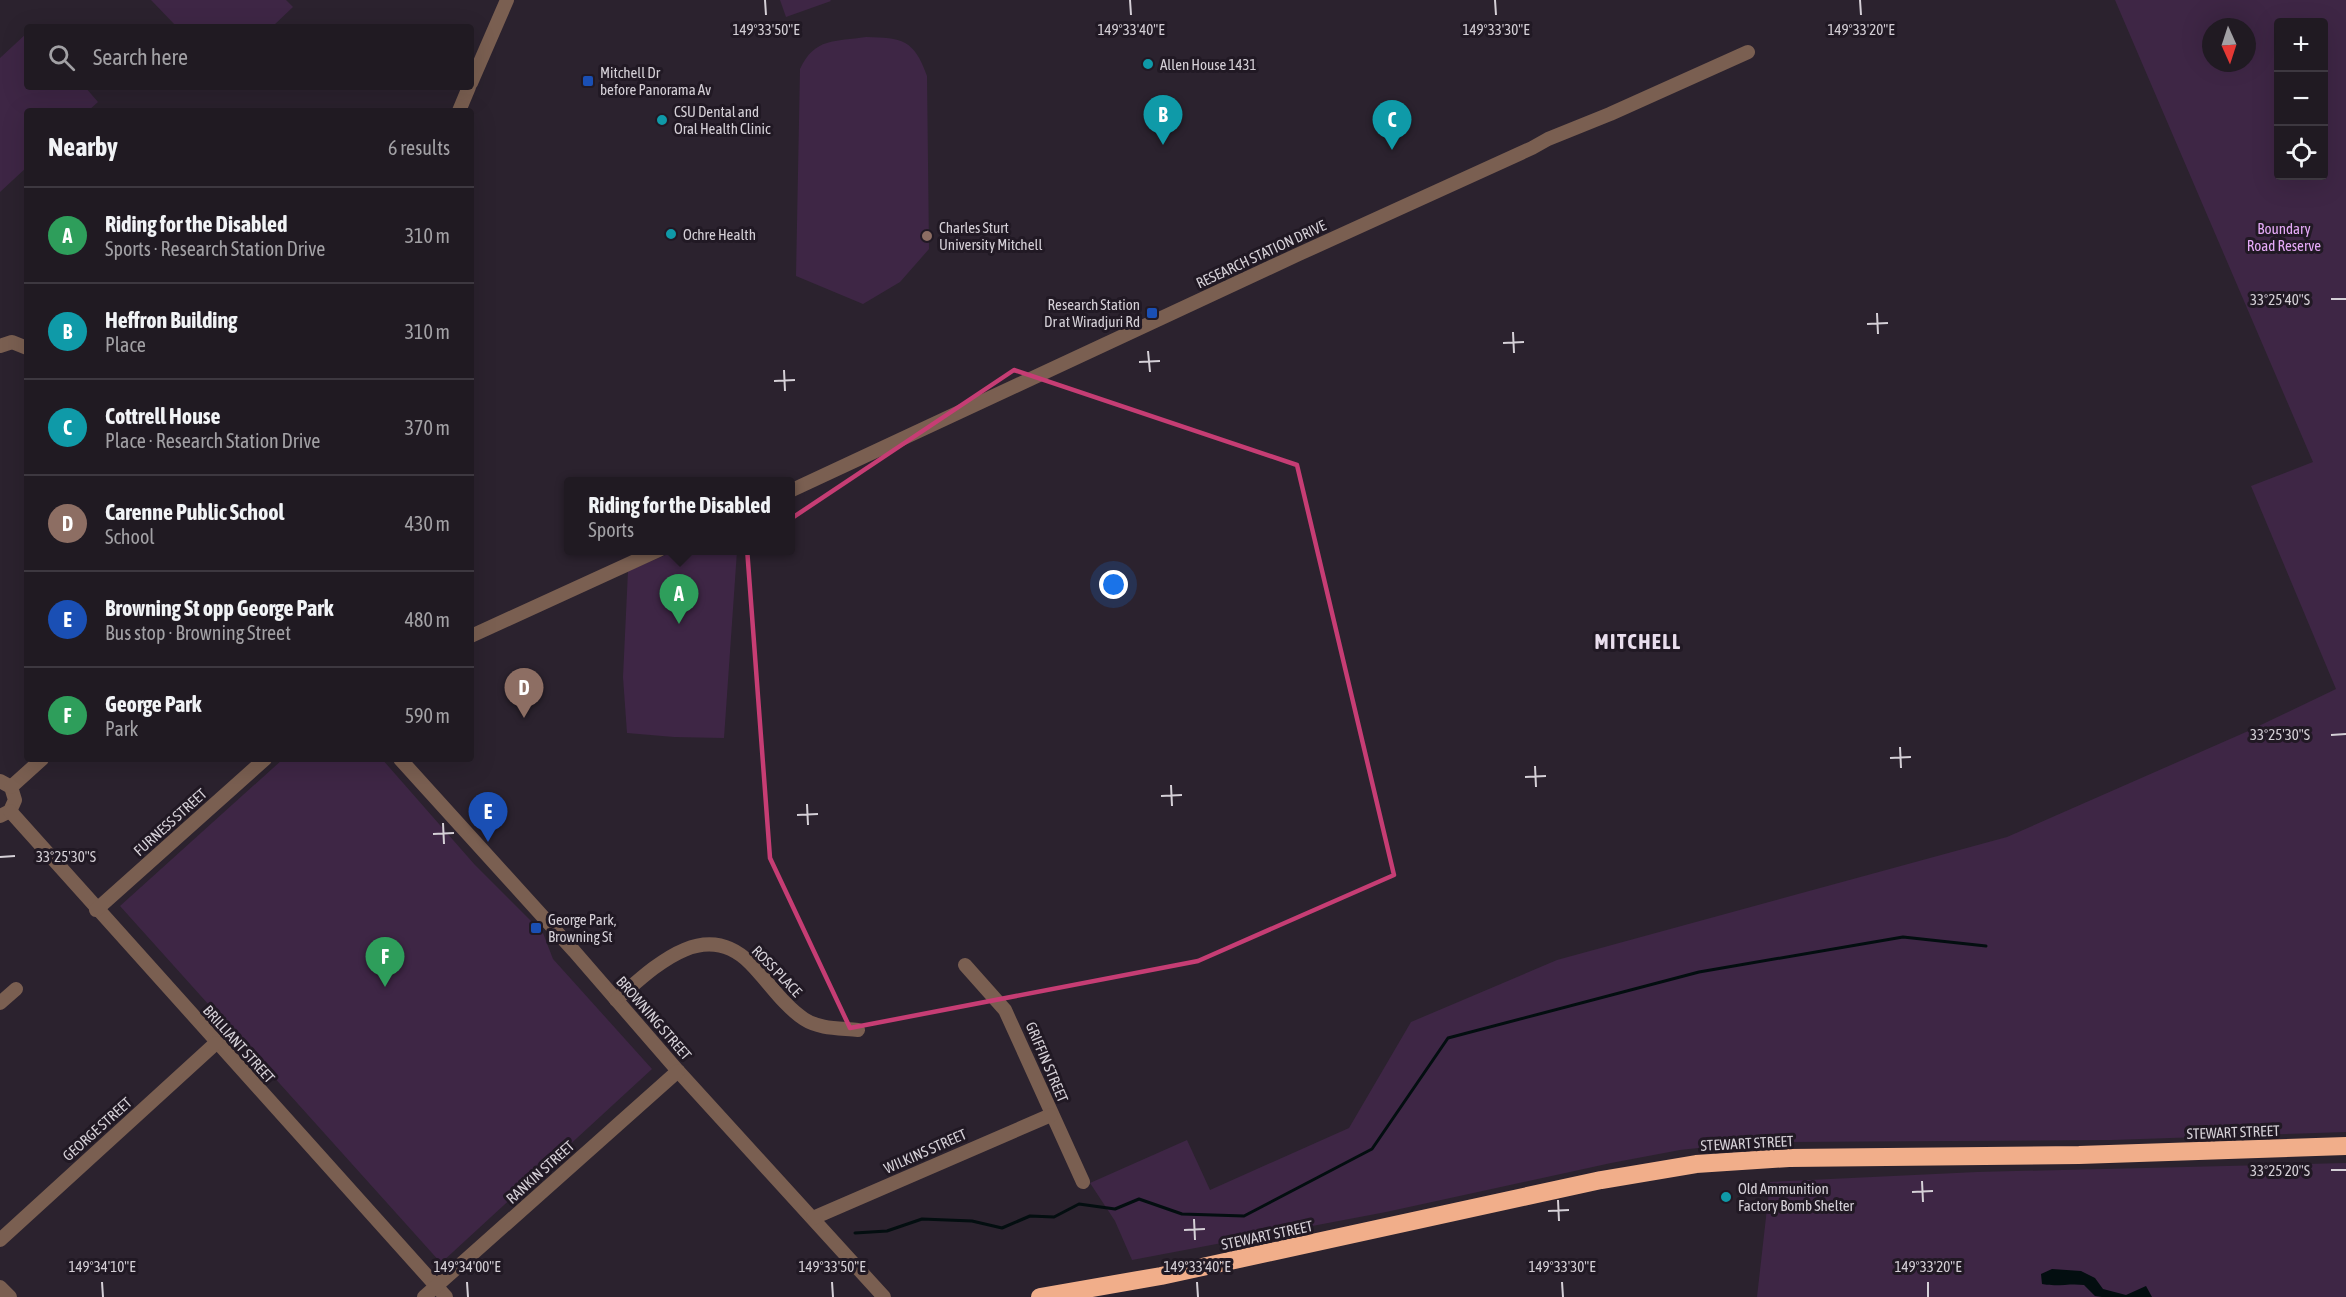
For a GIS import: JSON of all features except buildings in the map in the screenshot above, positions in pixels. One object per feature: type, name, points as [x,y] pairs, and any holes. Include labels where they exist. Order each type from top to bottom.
[{"type":"highway","name":"STEWART STREET","points":[[1040,1297],[1161,1276],[1601,1180],[1696,1164],[1789,1158],[2079,1155],[2346,1146]]},
{"type":"highway","name":"STEWART STREET","points":[[1083,1297],[1161,1276]]},
{"type":"street","points":[[474,76],[507,0]]},
{"type":"street","name":"RESEARCH STATION DRIVE","points":[[795,489],[1548,139],[1610,114],[1748,52]]},
{"type":"street","points":[[460,108],[468,90]]},
{"type":"street","points":[[2,344],[12,342],[24,347]]},
{"type":"street","points":[[474,635],[648,555]]},
{"type":"street","points":[[5,813],[15,800],[6,784],[38,762]]},
{"type":"street","name":"FURNESS STREET","points":[[96,910],[262,762]]},
{"type":"street","name":"BROWNING STREET","points":[[403,762],[678,1071],[884,1297]]},
{"type":"street","name":"BRILLIANT STREET","points":[[5,813],[96,910],[441,1292]]},
{"type":"street","name":"ROSS PLACE","points":[[616,1000],[677,951],[706,945],[719,946],[742,956],[805,1020],[817,1025],[858,1030]]},
{"type":"street","name":"GRIFFIN STREET","points":[[965,965],[1005,1010],[1083,1182]]},
{"type":"street","points":[[0,1003],[16,989]]},
{"type":"street","name":"GEORGE STREET","points":[[0,1240],[216,1043]]},
{"type":"street","name":"RANKIN STREET","points":[[424,1297],[441,1292],[678,1071]]},
{"type":"street","name":"WILKINS STREET","points":[[813,1218],[1051,1115]]},
{"type":"street","points":[[0,1287],[10,1297]]},
{"type":"highlighted area","points":[[1014,370],[1297,465],[1394,875],[1198,961],[850,1028],[770,858],[747,548]]},
{"type":"green space","points":[[151,0],[286,0],[293,7],[275,24],[174,24]]},
{"type":"green space","points":[[780,0],[830,0],[831,1],[786,17]]},
{"type":"green space","name":"Boundary Road Reserve","points":[[2115,0],[2346,0],[2346,1132],[2112,1140],[1735,1144],[1680,1150],[1611,1163],[1386,1212],[1132,1260],[1115,1221],[1090,1183],[1187,1140],[1210,1190],[1349,1128],[1411,1022],[1557,960],[2007,837],[2246,732],[2336,689],[2251,486],[2313,462]]},
{"type":"green space","points":[[24,36],[24,90],[88,90],[98,102],[91,108],[24,108],[24,170],[0,192],[0,58]]},
{"type":"green space","points":[[866,37],[889,38],[905,43],[917,54],[927,76],[929,249],[900,282],[863,304],[796,276],[800,69],[812,51],[819,46],[835,41]]},
{"type":"green space","points":[[666,555],[737,555],[724,738],[627,733],[623,677],[628,571]]},
{"type":"green space","points":[[280,762],[385,762],[475,865],[543,933],[553,959],[652,1069],[441,1263],[120,906]]},
{"type":"green space","points":[[2346,1163],[2346,1297],[1757,1297],[1770,1182],[1977,1172]]},
{"type":"shaded area","points":[[2052,1269],[2081,1271],[2095,1278],[2103,1289],[2126,1295],[2146,1286],[2152,1297],[2102,1297],[2095,1296],[2084,1285],[2042,1284],[2041,1274]]},
{"type":"waterway","points":[[855,1233],[887,1231],[922,1219],[972,1221],[1002,1228],[1030,1216],[1054,1217],[1079,1204],[1115,1209],[1139,1199],[1182,1214],[1244,1216],[1372,1149],[1448,1038],[1699,972],[1903,937],[1986,946]]},
{"type":"place","name":"Allen House 1431","points":[[1148,64]]},
{"type":"place","name":"Mitchell Dr before Panorama Av","points":[[588,81]]},
{"type":"place","name":"CSU Dental and Oral Health Clinic","points":[[662,120]]},
{"type":"place","name":"Heffron Building","points":[[1163,145]]},
{"type":"place","name":"Cottrell House","points":[[1392,150]]},
{"type":"place","name":"Ochre Health","points":[[671,234]]},
{"type":"place","name":"Charles Sturt University Mitchell","points":[[927,236]]},
{"type":"place","name":"Research Station Dr at Wiradjuri Rd","points":[[1152,313]]},
{"type":"place","name":"Riding for the Disabled","points":[[679,624]]},
{"type":"place","name":"Carenne Public School","points":[[524,718]]},
{"type":"place","name":"Browning St opp George Park","points":[[488,842]]},
{"type":"place","name":"George Park, Browning St","points":[[536,928]]},
{"type":"place","name":"George Park","points":[[385,987]]},
{"type":"place","name":"Old Ammunition Factory Bomb Shelter","points":[[1726,1197]]},
{"type":"district","name":"MITCHELL","points":[[1638,641]]}]
